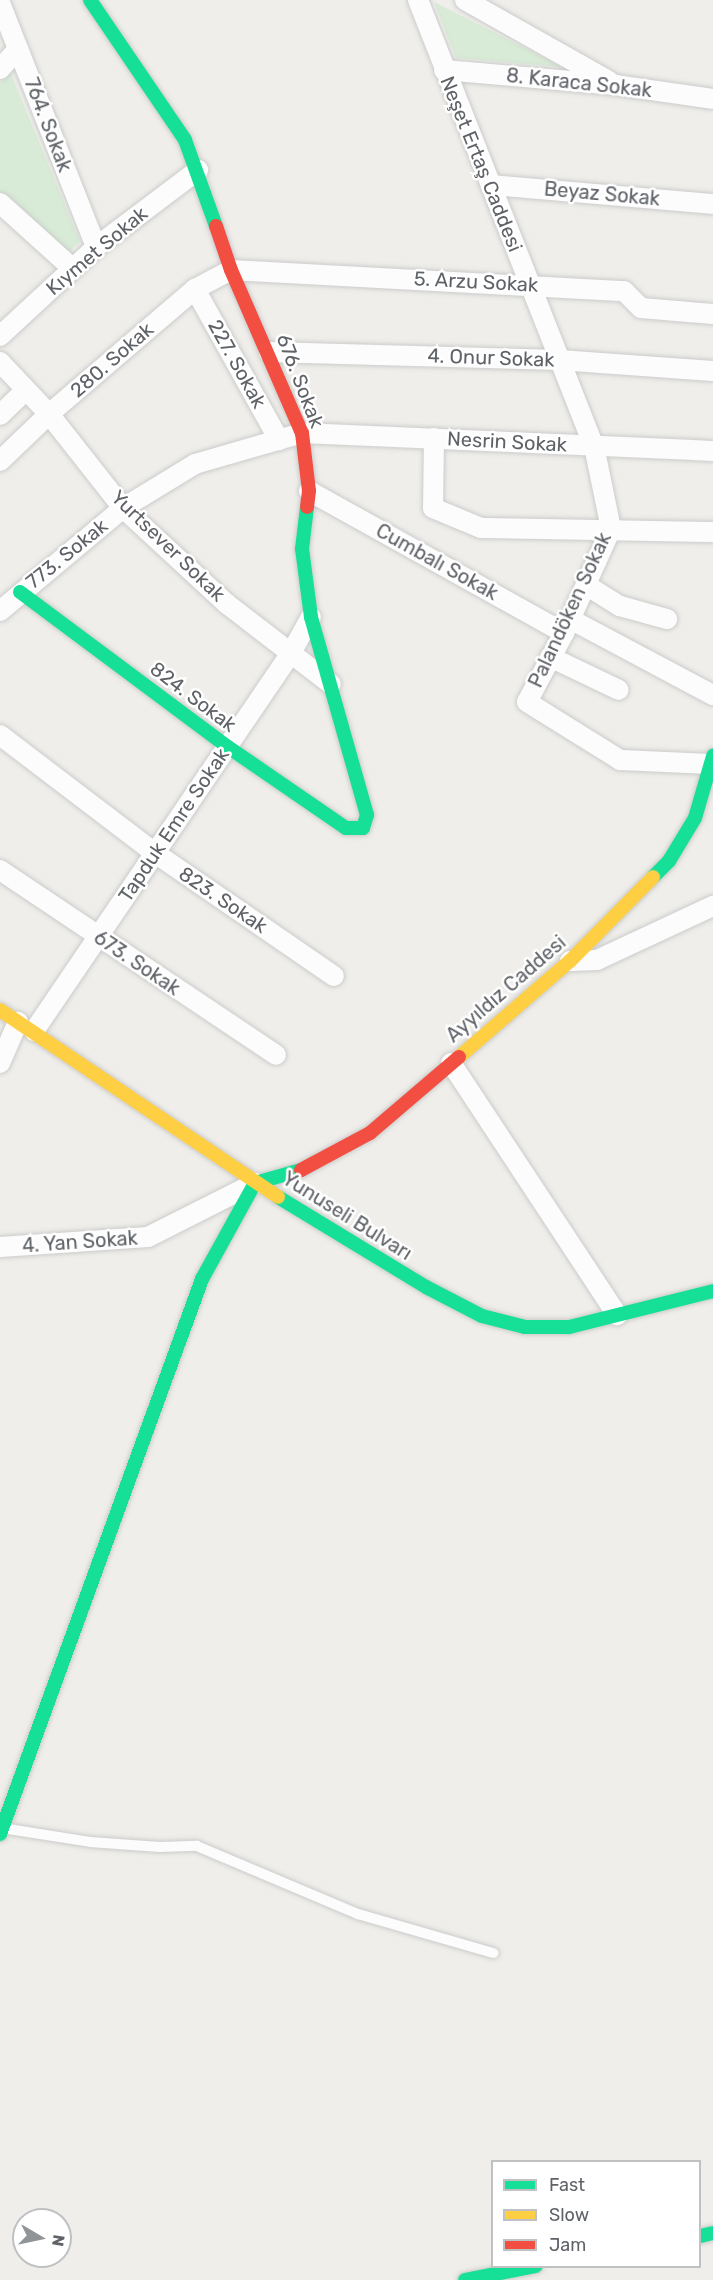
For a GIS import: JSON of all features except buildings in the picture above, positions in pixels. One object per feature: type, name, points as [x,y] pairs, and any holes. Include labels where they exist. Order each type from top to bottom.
[{"type":"main road","name":"676. Sokak","points":[[90,0],[185,140],[198,170],[231,270],[269,352],[302,433],[309,491],[302,549],[311,617],[367,815],[363,828],[346,828]]},
{"type":"main road","name":"824. Sokak","points":[[20,592],[228,747],[346,828]]},
{"type":"main road","name":"Ayyıldız Caddesi","points":[[255,1183],[302,1170],[370,1133],[570,961],[669,861],[695,818],[712,760]]},
{"type":"main road","name":"Yunuseli Bulvarı","points":[[0,1010],[255,1183],[426,1287],[482,1316],[525,1327],[569,1327],[713,1291]]},
{"type":"main road","points":[[1,1831],[202,1279],[255,1183]]},
{"type":"main road","points":[[465,2280],[527,2268]]},
{"type":"street","name":"Neşet Ertaş Caddesi","points":[[418,0],[559,360]]},
{"type":"street","points":[[465,0],[616,85]]},
{"type":"street","name":"764. Sokak","points":[[0,3],[96,248]]},
{"type":"street","points":[[0,69],[18,49]]},
{"type":"street","name":"8. Karaca Sokak","points":[[444,70],[616,85],[713,99]]},
{"type":"street","name":"Kıymet Sokak","points":[[0,336],[72,268],[198,170]]},
{"type":"street","name":"Beyaz Sokak","points":[[491,185],[713,204]]},
{"type":"street","points":[[0,203],[72,268]]},
{"type":"street","name":"5. Arzu Sokak","points":[[231,270],[529,284],[624,291],[641,308],[713,314]]},
{"type":"street","name":"280. Sokak","points":[[0,461],[49,414],[195,289],[231,270]]},
{"type":"street","name":"227. Sokak","points":[[195,289],[279,440]]},
{"type":"street","name":"4. Onur Sokak","points":[[269,352],[559,360],[713,371]]},
{"type":"street","name":"Palandöken Sokak","points":[[559,360],[594,446],[611,530],[567,626],[526,702],[620,760],[712,760]]},
{"type":"street","name":"Yurtsever Sokak","points":[[0,362],[49,414],[123,508],[228,604],[331,684]]},
{"type":"street","points":[[0,415],[26,390]]},
{"type":"street","name":"773. Sokak","points":[[0,611],[123,508],[195,464],[302,433]]},
{"type":"street","name":"Nesrin Sokak","points":[[302,433],[713,451]]},
{"type":"street","points":[[434,438],[433,508],[482,528],[713,532]]},
{"type":"street","name":"Cumbalı Sokak","points":[[309,491],[567,626],[713,695]]},
{"type":"street","points":[[586,585],[621,606],[667,619]]},
{"type":"street","name":"Tapduk Emre Sokak","points":[[0,1063],[98,937],[291,653],[311,617]]},
{"type":"street","points":[[550,657],[619,690]]},
{"type":"street","name":"823. Sokak","points":[[0,735],[155,853],[334,976]]},
{"type":"street","points":[[695,818],[713,807]]},
{"type":"street","name":"673. Sokak","points":[[0,870],[276,1055]]},
{"type":"street","points":[[570,961],[597,960],[713,906]]},
{"type":"street","points":[[451,1063],[617,1315]]},
{"type":"street","name":"4. Yan Sokak","points":[[0,1247],[148,1237],[255,1183]]},
{"type":"lane","points":[[1,1831],[90,1842],[160,1847],[197,1846],[358,1914],[493,1953]]},
{"type":"green space","points":[[434,2],[562,67],[456,58]]},
{"type":"green space","points":[[10,72],[80,241],[68,253],[0,192],[0,83]]},
{"type":"traffic: fast","points":[[90,0],[185,140],[216,226]]},
{"type":"traffic: fast","points":[[20,592],[228,747],[346,828],[363,828],[367,815],[311,617],[302,549],[307,507]]},
{"type":"traffic: fast","points":[[653,877],[669,861],[695,818],[713,756]]},
{"type":"traffic: fast","points":[[0,1834],[202,1279],[255,1183],[301,1170]]},
{"type":"traffic: fast","points":[[278,1197],[426,1287],[482,1316],[525,1327],[569,1327],[713,1291]]},
{"type":"traffic: fast","points":[[701,2236],[713,2233]]},
{"type":"traffic: fast","points":[[465,2280],[526,2268]]},
{"type":"traffic: slow","points":[[459,1057],[570,961],[653,877]]},
{"type":"traffic: slow","points":[[0,1010],[278,1197]]},
{"type":"traffic: jam","points":[[216,226],[231,270],[302,433],[309,491],[307,507]]},
{"type":"traffic: jam","points":[[301,1170],[370,1133],[459,1057]]}]
